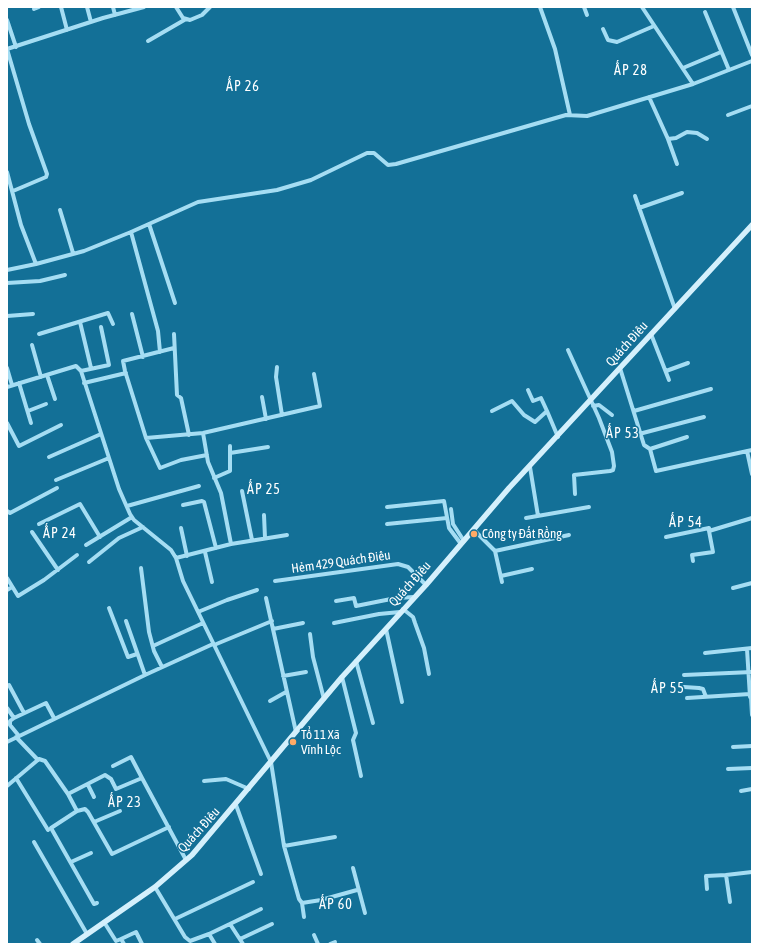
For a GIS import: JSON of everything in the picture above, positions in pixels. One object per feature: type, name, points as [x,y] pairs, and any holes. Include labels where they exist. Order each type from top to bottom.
[{"type":"main road","name":"Quách Điêu","points":[[73,944],[156,887],[186,860],[236,805],[342,677],[385,628],[426,585],[462,542],[530,467],[592,403],[620,368],[752,225]]},
{"type":"street","points":[[34,9],[40,7]]},
{"type":"street","points":[[61,7],[67,30]]},
{"type":"street","points":[[87,7],[91,22]]},
{"type":"street","points":[[113,7],[115,15]]},
{"type":"street","points":[[13,191],[46,177],[47,174],[29,124],[7,49],[135,8],[144,7]]},
{"type":"street","points":[[176,7],[186,19]]},
{"type":"street","points":[[148,41],[186,19],[196,18],[210,7]]},
{"type":"street","points":[[540,7],[555,49],[570,115]]},
{"type":"street","points":[[584,7],[587,15]]},
{"type":"street","points":[[642,7],[693,84]]},
{"type":"street","points":[[734,7],[752,55]]},
{"type":"street","points":[[705,12],[729,70]]},
{"type":"street","points":[[7,20],[16,47]]},
{"type":"street","points":[[603,29],[608,40],[617,42],[654,26]]},
{"type":"street","points":[[682,68],[721,52]]},
{"type":"street","points":[[7,270],[84,251],[198,202],[277,190],[311,180],[367,152],[374,153],[388,164],[396,164],[570,115],[587,116],[693,84],[752,61]]},
{"type":"street","points":[[650,97],[677,164]]},
{"type":"street","points":[[728,115],[752,106]]},
{"type":"street","points":[[668,139],[676,138],[687,132],[697,133],[707,139]]},
{"type":"street","points":[[7,172],[22,225],[36,264]]},
{"type":"street","points":[[639,208],[682,193]]},
{"type":"street","points":[[635,196],[675,308]]},
{"type":"street","points":[[60,210],[73,253]]},
{"type":"street","points":[[149,224],[175,303]]},
{"type":"street","points":[[131,232],[158,331],[160,352]]},
{"type":"street","points":[[7,283],[40,280],[65,275]]},
{"type":"street","points":[[39,334],[108,313],[113,324]]},
{"type":"street","points":[[7,316],[33,314]]},
{"type":"street","points":[[132,314],[143,357]]},
{"type":"street","points":[[80,322],[92,368]]},
{"type":"street","points":[[81,371],[108,365],[101,327]]},
{"type":"street","points":[[174,334],[177,395],[181,398],[188,435]]},
{"type":"street","points":[[651,334],[669,380]]},
{"type":"street","points":[[32,345],[41,377]]},
{"type":"street","points":[[174,348],[124,361],[126,373],[146,438],[160,468],[182,460],[207,455]]},
{"type":"street","points":[[568,350],[612,452],[614,467],[610,471],[574,475],[575,494]]},
{"type":"street","points":[[666,371],[688,363]]},
{"type":"street","points":[[7,387],[76,366],[81,371],[126,506],[132,517],[171,550],[176,558],[183,581],[271,762],[284,846],[299,899],[302,902],[304,917]]},
{"type":"street","points":[[277,367],[276,376],[282,415]]},
{"type":"street","points":[[7,368],[12,385]]},
{"type":"street","points":[[620,368],[634,411],[639,434],[644,445],[650,448],[687,437]]},
{"type":"street","points":[[84,383],[126,373]]},
{"type":"street","points":[[146,438],[203,433],[320,406],[314,374]]},
{"type":"street","points":[[47,375],[55,399]]},
{"type":"street","points":[[18,383],[31,423]]},
{"type":"street","points":[[634,411],[712,389]]},
{"type":"street","points":[[528,390],[533,400],[541,398],[558,437]]},
{"type":"street","points":[[262,397],[266,419]]},
{"type":"street","points":[[492,411],[512,401],[524,415],[535,422],[547,411]]},
{"type":"street","points":[[592,403],[599,405],[612,415]]},
{"type":"street","points":[[28,411],[46,404]]},
{"type":"street","points":[[639,434],[704,417]]},
{"type":"street","points":[[7,423],[18,446],[60,425]]},
{"type":"street","points":[[203,433],[207,455],[214,478],[221,493],[231,544]]},
{"type":"street","points":[[49,456],[101,434]]},
{"type":"street","points":[[214,478],[230,471],[230,446]]},
{"type":"street","points":[[230,453],[268,447]]},
{"type":"street","points":[[650,448],[656,472],[750,450],[752,474]]},
{"type":"street","points":[[56,480],[109,458]]},
{"type":"street","points":[[530,467],[538,516]]},
{"type":"street","points":[[126,506],[200,486]]},
{"type":"street","points":[[7,511],[10,512],[57,488]]},
{"type":"street","points":[[242,491],[252,540]]},
{"type":"street","points":[[387,507],[444,501],[449,528],[462,542]]},
{"type":"street","points":[[183,505],[204,502],[216,548]]},
{"type":"street","points":[[39,524],[80,504],[100,537]]},
{"type":"street","points":[[526,518],[589,508]]},
{"type":"street","points":[[451,509],[453,524],[462,542]]},
{"type":"street","points":[[264,514],[265,538]]},
{"type":"street","points":[[86,545],[132,517]]},
{"type":"street","points":[[387,524],[447,518]]},
{"type":"street","points":[[709,531],[752,518]]},
{"type":"street","points":[[89,562],[119,538],[143,527]]},
{"type":"street","points":[[181,528],[187,556]]},
{"type":"street","points":[[666,537],[709,528],[713,552],[692,555],[693,561]]},
{"type":"street","points":[[474,530],[495,551],[502,582]]},
{"type":"street","points":[[32,532],[58,570]]},
{"type":"street","points":[[176,558],[205,552],[231,544],[287,535]]},
{"type":"street","points":[[495,551],[569,535]]},
{"type":"street","points":[[205,552],[212,582]]},
{"type":"street","points":[[7,578],[18,596],[58,570],[77,555]]},
{"type":"street","name":"Hẻm 429 Quách Điêu","points":[[276,581],[398,564],[408,567],[426,585]]},
{"type":"street","points":[[141,568],[149,632],[162,668]]},
{"type":"street","points":[[501,576],[532,569]]},
{"type":"street","points":[[733,588],[752,583]]},
{"type":"street","points":[[7,590],[12,587]]},
{"type":"street","points":[[198,612],[257,590]]},
{"type":"street","points":[[336,601],[354,598],[356,606],[396,598],[414,597]]},
{"type":"street","points":[[266,598],[286,692],[297,732]]},
{"type":"street","points":[[110,608],[128,657],[138,654]]},
{"type":"street","points":[[334,622],[402,610],[413,617],[424,648],[429,674]]},
{"type":"street","points":[[126,621],[145,675]]},
{"type":"street","points":[[7,742],[145,675],[272,621]]},
{"type":"street","points":[[153,646],[203,623]]},
{"type":"street","points":[[273,630],[303,623]]},
{"type":"street","points":[[385,628],[402,702]]},
{"type":"street","points":[[310,634],[313,658],[324,699]]},
{"type":"street","points":[[705,653],[750,649],[752,715]]},
{"type":"street","points":[[356,661],[373,724]]},
{"type":"street","points":[[283,676],[306,672]]},
{"type":"street","points":[[684,676],[750,672]]},
{"type":"street","points":[[342,677],[356,733],[353,740],[361,776]]},
{"type":"street","points":[[9,685],[24,713]]},
{"type":"street","points":[[684,687],[702,689],[706,696]]},
{"type":"street","points":[[270,701],[286,692]]},
{"type":"street","points":[[687,698],[706,696],[751,696]]},
{"type":"street","points":[[54,718],[46,703],[14,718],[10,721],[10,725],[17,736],[38,760],[45,761],[68,794],[77,811]]},
{"type":"street","points":[[7,708],[14,718]]},
{"type":"street","points":[[733,747],[752,746]]},
{"type":"street","points":[[113,766],[131,757],[186,860]]},
{"type":"street","points":[[7,786],[38,760]]},
{"type":"street","points":[[728,769],[752,768]]},
{"type":"street","points":[[68,794],[105,775],[111,779],[116,789],[142,778]]},
{"type":"street","points":[[16,778],[48,830]]},
{"type":"street","points":[[204,781],[226,779],[249,788]]},
{"type":"street","points":[[88,785],[94,797]]},
{"type":"street","points":[[741,791],[752,789]]},
{"type":"street","points":[[236,805],[261,874]]},
{"type":"street","points":[[97,903],[94,904],[50,828],[77,811],[86,810],[94,822],[108,851],[113,854],[168,827]]},
{"type":"street","points":[[94,822],[120,812]]},
{"type":"street","points":[[284,846],[335,837]]},
{"type":"street","points":[[34,842],[87,934]]},
{"type":"street","points":[[71,862],[91,853]]},
{"type":"street","points":[[353,868],[357,890],[365,913]]},
{"type":"street","points":[[707,889],[706,876],[752,872]]},
{"type":"street","points":[[726,875],[730,902]]},
{"type":"street","points":[[175,919],[253,882]]},
{"type":"street","points":[[156,887],[189,944]]},
{"type":"street","points":[[302,902],[321,900],[357,890]]},
{"type":"street","points":[[187,939],[194,940],[209,934],[261,909]]},
{"type":"street","points":[[104,922],[116,941],[136,932],[142,944]]},
{"type":"street","points":[[230,924],[244,944]]},
{"type":"street","points":[[240,939],[272,924]]},
{"type":"street","points":[[209,934],[215,944]]},
{"type":"street","points":[[314,935],[317,944]]},
{"type":"street","points":[[121,939],[124,944]]},
{"type":"street","points":[[330,944],[335,942]]},
{"type":"place","name":"Công ty Đất Rồng","points":[[474,534]]},
{"type":"place","name":"Tổ 11 Xã Vĩnh Lộc","points":[[293,742]]},
{"type":"district","name":"ẤP 28","points":[[631,71]]},
{"type":"district","name":"ẤP 26","points":[[243,87]]},
{"type":"district","name":"ẤP 53","points":[[623,434]]},
{"type":"district","name":"ẤP 25","points":[[264,490]]},
{"type":"district","name":"ẤP 54","points":[[686,523]]},
{"type":"district","name":"ẤP 24","points":[[60,534]]},
{"type":"district","name":"ẤP 55","points":[[668,689]]},
{"type":"district","name":"ẤP 23","points":[[125,803]]},
{"type":"district","name":"ẤP 60","points":[[336,905]]}]
